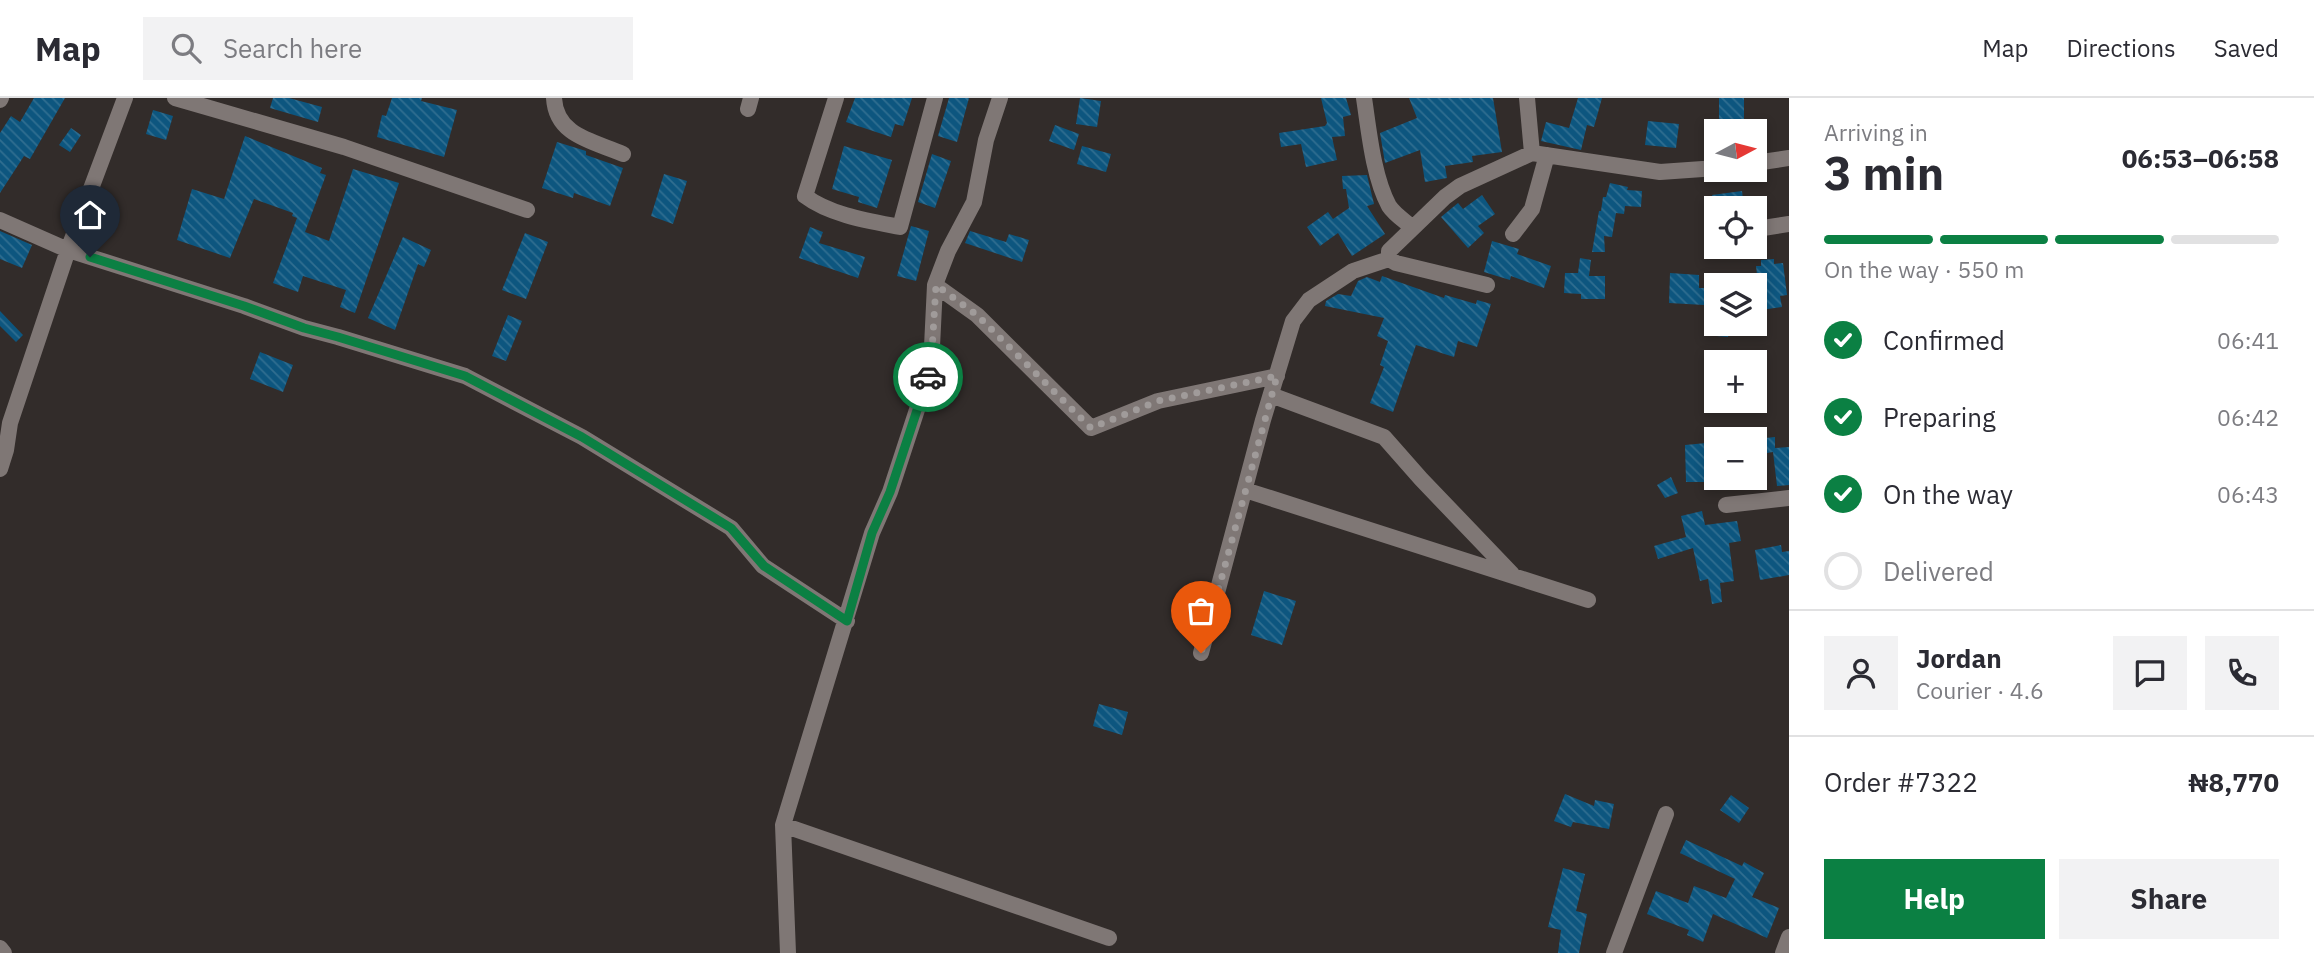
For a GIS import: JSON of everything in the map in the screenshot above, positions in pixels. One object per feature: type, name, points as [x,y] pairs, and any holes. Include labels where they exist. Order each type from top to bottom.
[{"type":"street","points":[[0,469],[10,423],[68,250],[125,98]]},
{"type":"street","points":[[175,98],[344,147],[527,210]]},
{"type":"street","points":[[554,98],[555,111],[563,126],[573,133],[623,154]]},
{"type":"street","points":[[836,98],[805,196],[815,204],[900,227],[935,98]]},
{"type":"street","points":[[788,953],[783,825],[872,533],[890,492],[931,367],[936,285],[948,251],[974,202],[986,140],[1000,98]]},
{"type":"street","points":[[1364,98],[1371,145],[1388,204],[1395,214],[1413,228]]},
{"type":"street","points":[[1513,234],[1532,209],[1539,154],[1527,98]]},
{"type":"street","points":[[1389,259],[1390,251],[1445,197],[1460,186],[1539,154],[1660,173],[1704,169]]},
{"type":"street","points":[[1768,161],[1789,158]]},
{"type":"street","points":[[0,220],[68,250],[304,328],[465,376],[582,437],[731,528],[764,566],[847,621]]},
{"type":"street","points":[[1767,227],[1789,224]]},
{"type":"street","points":[[1201,653],[1293,321],[1309,300],[1353,271],[1389,259],[1413,269],[1488,285]]},
{"type":"street","points":[[936,285],[977,315],[1091,428],[1158,401],[1277,376]]},
{"type":"street","points":[[1271,396],[1384,437],[1514,576]]},
{"type":"street","points":[[1245,490],[1588,600]]},
{"type":"street","points":[[1726,505],[1789,498]]},
{"type":"street","points":[[1614,953],[1666,814]]},
{"type":"street","points":[[783,825],[1109,938]]},
{"type":"street","points":[[1783,953],[1789,937]]},
{"type":"street","points":[[0,948],[4,953]]},
{"type":"building","points":[[34,98],[65,98],[30,159],[24,156],[0,193],[0,133],[11,116],[20,122]]},
{"type":"building","points":[[273,98],[289,98],[322,107],[318,122],[270,108]]},
{"type":"building","points":[[392,98],[422,98],[421,101],[457,110],[444,157],[377,137],[382,115],[386,116]]},
{"type":"building","points":[[855,98],[912,98],[903,126],[895,124],[891,137],[846,122]]},
{"type":"building","points":[[949,98],[969,98],[957,142],[938,136]]},
{"type":"building","points":[[1080,98],[1101,101],[1097,127],[1076,124]]},
{"type":"building","points":[[1321,98],[1346,98],[1351,115],[1343,117],[1345,136],[1332,137],[1337,160],[1306,167],[1301,144],[1281,147],[1279,133],[1325,126],[1327,123]]},
{"type":"building","points":[[1409,98],[1493,98],[1502,152],[1472,156],[1473,162],[1445,166],[1447,178],[1425,182],[1420,150],[1385,163],[1380,133],[1417,118]]},
{"type":"building","points":[[1578,98],[1602,98],[1594,127],[1587,125],[1581,150],[1541,141],[1546,122],[1569,128]]},
{"type":"building","points":[[1719,98],[1744,98],[1744,119],[1719,119]]},
{"type":"building","points":[[153,110],[173,116],[166,140],[146,134]]},
{"type":"building","points":[[1648,121],[1679,124],[1676,148],[1645,145]]},
{"type":"building","points":[[1055,125],[1079,134],[1074,150],[1049,141]]},
{"type":"building","points":[[71,128],[81,135],[70,152],[59,145]]},
{"type":"building","points":[[245,136],[322,168],[320,173],[326,175],[305,232],[329,241],[353,169],[399,183],[355,313],[340,307],[346,290],[303,276],[298,292],[273,283],[297,218],[292,216],[293,213],[254,199],[230,258],[177,240],[192,189],[224,199]]},
{"type":"building","points":[[557,142],[586,151],[586,155],[623,168],[610,206],[574,193],[573,198],[542,188]]},
{"type":"building","points":[[844,146],[892,160],[877,208],[858,202],[859,197],[832,189]]},
{"type":"building","points":[[1082,146],[1111,154],[1106,172],[1077,164]]},
{"type":"building","points":[[932,154],[951,161],[935,208],[918,202]]},
{"type":"building","points":[[664,174],[687,181],[673,224],[651,216]]},
{"type":"building","points":[[1367,175],[1374,204],[1367,206],[1385,234],[1352,256],[1338,233],[1320,246],[1307,227],[1328,212],[1333,219],[1349,208],[1342,176]]},
{"type":"building","points":[[1610,183],[1628,187],[1627,190],[1642,191],[1641,207],[1625,206],[1624,214],[1616,213],[1612,237],[1604,236],[1605,252],[1592,252],[1599,211]]},
{"type":"building","points":[[1742,191],[1743,196],[1712,196]]},
{"type":"building","points":[[1482,195],[1495,214],[1478,226],[1484,233],[1468,248],[1441,217],[1458,203],[1463,209]]},
{"type":"building","points":[[911,226],[929,231],[916,281],[897,276]]},
{"type":"building","points":[[810,227],[823,232],[819,243],[865,257],[858,278],[799,258]]},
{"type":"building","points":[[0,231],[32,245],[22,268],[0,259]]},
{"type":"building","points":[[970,231],[1006,242],[1009,234],[1029,240],[1022,262],[965,243]]},
{"type":"building","points":[[525,233],[548,242],[526,299],[502,290]]},
{"type":"building","points":[[403,237],[431,250],[424,267],[418,264],[395,330],[368,318]]},
{"type":"building","points":[[1492,241],[1519,249],[1517,254],[1551,266],[1544,288],[1511,276],[1510,280],[1484,272]]},
{"type":"building","points":[[1580,258],[1591,260],[1589,276],[1605,276],[1605,299],[1581,299],[1581,294],[1564,293],[1565,273],[1578,273]]},
{"type":"building","points":[[1774,259],[1774,264],[1783,263],[1787,295],[1780,296],[1782,307],[1767,309],[1767,273],[1757,273],[1756,266],[1761,266],[1761,260]]},
{"type":"building","points":[[1670,273],[1699,275],[1699,288],[1704,288],[1704,305],[1669,303]]},
{"type":"building","points":[[1382,276],[1444,298],[1445,295],[1476,304],[1477,300],[1491,304],[1477,347],[1458,341],[1454,357],[1416,345],[1393,412],[1370,403],[1384,367],[1380,365],[1388,341],[1377,336],[1384,318],[1325,306],[1326,301],[1338,294],[1351,296],[1358,281],[1367,277],[1380,282]]},
{"type":"building","points":[[0,311],[23,335],[16,342],[0,326]]},
{"type":"building","points":[[508,315],[522,321],[506,361],[492,356]]},
{"type":"building","points":[[260,352],[293,365],[283,392],[250,379]]},
{"type":"building","points":[[1775,437],[1775,448],[1789,447],[1789,485],[1777,486],[1773,452],[1767,453],[1767,438]]},
{"type":"building","points":[[1704,443],[1704,482],[1686,482],[1685,445]]},
{"type":"building","points":[[1671,477],[1678,493],[1665,498],[1657,485]]},
{"type":"building","points":[[1702,511],[1705,525],[1737,521],[1741,541],[1729,543],[1734,581],[1720,583],[1722,602],[1712,604],[1708,579],[1700,581],[1693,548],[1658,559],[1654,546],[1686,537],[1681,516]]},
{"type":"building","points":[[1781,545],[1782,552],[1789,551],[1789,575],[1760,580],[1755,550]]},
{"type":"building","points":[[1264,591],[1296,601],[1282,645],[1251,635]]},
{"type":"building","points":[[1099,704],[1128,712],[1122,735],[1093,726]]},
{"type":"building","points":[[1565,794],[1594,806],[1595,800],[1614,804],[1609,829],[1573,822],[1571,827],[1554,821]]},
{"type":"building","points":[[1731,795],[1749,808],[1739,823],[1720,810]]},
{"type":"building","points":[[1686,840],[1742,866],[1744,862],[1764,873],[1752,897],[1779,908],[1767,938],[1713,914],[1703,942],[1687,935],[1689,930],[1647,914],[1656,891],[1688,903],[1694,886],[1726,898],[1735,879],[1680,853]]},
{"type":"building","points":[[1563,868],[1585,874],[1576,911],[1587,914],[1579,953],[1558,953],[1561,930],[1548,927]]},
{"type":"way so far","points":[[928,377],[931,367],[936,285],[977,315],[1091,428],[1158,401],[1277,376],[1201,653]]},
{"type":"route","points":[[90,257],[304,328],[465,376],[582,437],[731,528],[764,566],[847,621],[872,533],[890,492],[928,377]]}]
